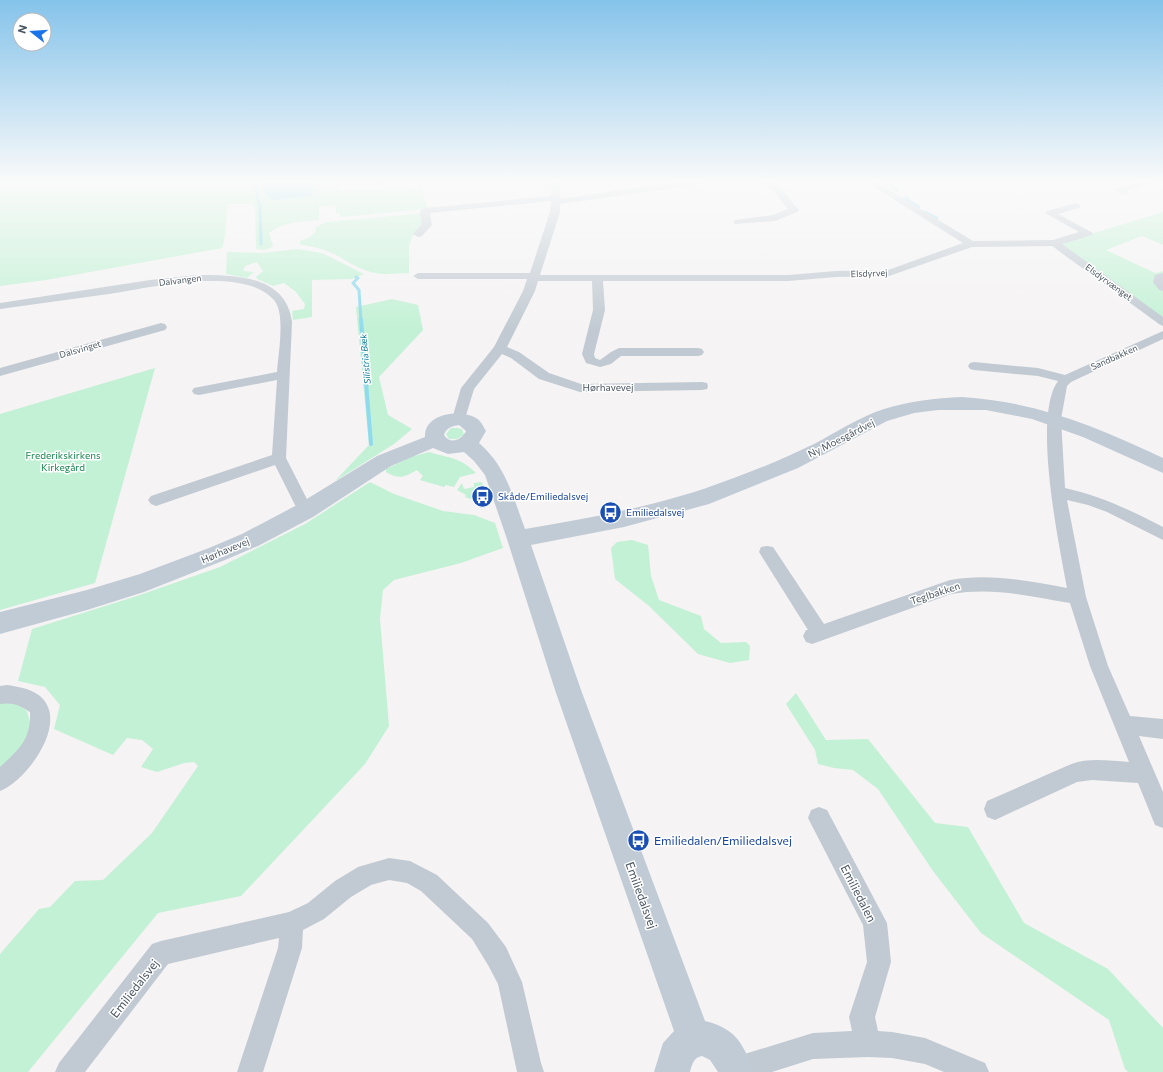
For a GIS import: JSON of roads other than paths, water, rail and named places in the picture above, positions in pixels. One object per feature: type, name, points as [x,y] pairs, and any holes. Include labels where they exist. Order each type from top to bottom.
[{"type":"street","points":[[418,234],[422,230]]},
{"type":"street","points":[[459,419],[464,397],[468,388],[500,348],[517,317],[534,277],[549,230]]},
{"type":"street","points":[[948,230],[971,244]]},
{"type":"street","name":"Elsdyrvej","points":[[534,277],[597,279],[788,278],[830,274],[889,273],[971,244],[1054,244],[1088,233],[1082,230]]},
{"type":"street","name":"Elsdyrvænget","points":[[1054,244],[1163,322]]},
{"type":"street","points":[[418,276],[534,277]]},
{"type":"street","points":[[1163,276],[1159,277],[1158,282],[1163,288]]},
{"type":"street","name":"Dalvangen","points":[[0,306],[195,277],[245,282],[270,291],[276,296],[283,306],[286,322],[279,458],[305,511]]},
{"type":"street","points":[[597,279],[599,310],[588,354],[590,360],[603,364],[609,360],[613,354],[619,352],[698,352]]},
{"type":"street","name":"Dalsvinget","points":[[0,372],[161,327]]},
{"type":"street","name":"Sandbakken","points":[[1066,379],[1163,335]]},
{"type":"street","name":"Hørhavevej","points":[[500,348],[515,355],[544,376],[580,388],[702,386]]},
{"type":"street","points":[[974,366],[1038,372],[1066,379],[1061,386],[1054,419],[1058,492],[1077,597],[1099,666],[1163,817]]},
{"type":"street","points":[[200,391],[284,375]]},
{"type":"street","name":"Ny Moesgårdvej","points":[[518,539],[634,518],[684,505],[770,472],[813,452],[874,420],[892,413],[915,407],[939,404],[992,406],[1024,411],[1054,419],[1113,442],[1163,466]]},
{"type":"street","points":[[459,419],[471,423],[476,431],[472,440],[461,446],[442,446],[435,440],[434,435],[439,425],[459,419]]},
{"type":"street","name":"Hørhavevej","points":[[0,622],[82,601],[144,582],[243,543],[305,511],[384,461],[435,440]]},
{"type":"street","name":"Emiliedalsvej","points":[[467,444],[481,456],[494,473],[518,539],[568,690],[694,1038]]},
{"type":"street","points":[[156,500],[279,458]]},
{"type":"street","points":[[1058,492],[1091,500],[1112,508],[1163,534]]},
{"type":"street","name":"Teglbakken","points":[[767,552],[816,634],[965,583],[984,582],[1003,584],[1077,597]]},
{"type":"street","points":[[0,695],[7,694],[25,697],[37,706],[40,713],[39,734],[26,757],[0,781]]},
{"type":"street","points":[[1124,725],[1163,729]]},
{"type":"street","points":[[995,809],[1076,772],[1092,770],[1144,773]]},
{"type":"street","name":"Emiliedalen","points":[[818,818],[876,923],[879,962],[862,1017],[867,1044]]},
{"type":"street","name":"Emiliedalsvej","points":[[68,1072],[161,953],[292,923],[316,911],[343,889],[366,875],[389,869],[410,872],[428,883],[480,932],[497,956],[510,982],[528,1066],[531,1072]]},
{"type":"street","points":[[250,1072],[290,948],[292,923]]},
{"type":"street","points":[[672,1072],[673,1062],[677,1051],[684,1043],[694,1038],[704,1037],[723,1047],[730,1057],[736,1071],[813,1046],[867,1044],[892,1045],[926,1050],[976,1072]]},
{"type":"waterway","name":"Silistria Bæk","points":[[261,230],[261,244]]},
{"type":"waterway","name":"Silistria Bæk","points":[[356,277],[358,278],[353,283],[359,290],[361,321]]},
{"type":"waterway","name":"Silistria Bæk","points":[[361,320],[371,444]]},
{"type":"place","name":"Skåde/Emiliedalsvej","points":[[482,496]]},
{"type":"place","name":"Emiliedalsvej","points":[[611,512]]},
{"type":"place","name":"Emiliedalen/Emiliedalsvej","points":[[638,840]]},
{"type":"park label","name":"Frederikskirkens Kirkegård","points":[[63,460]]}]
